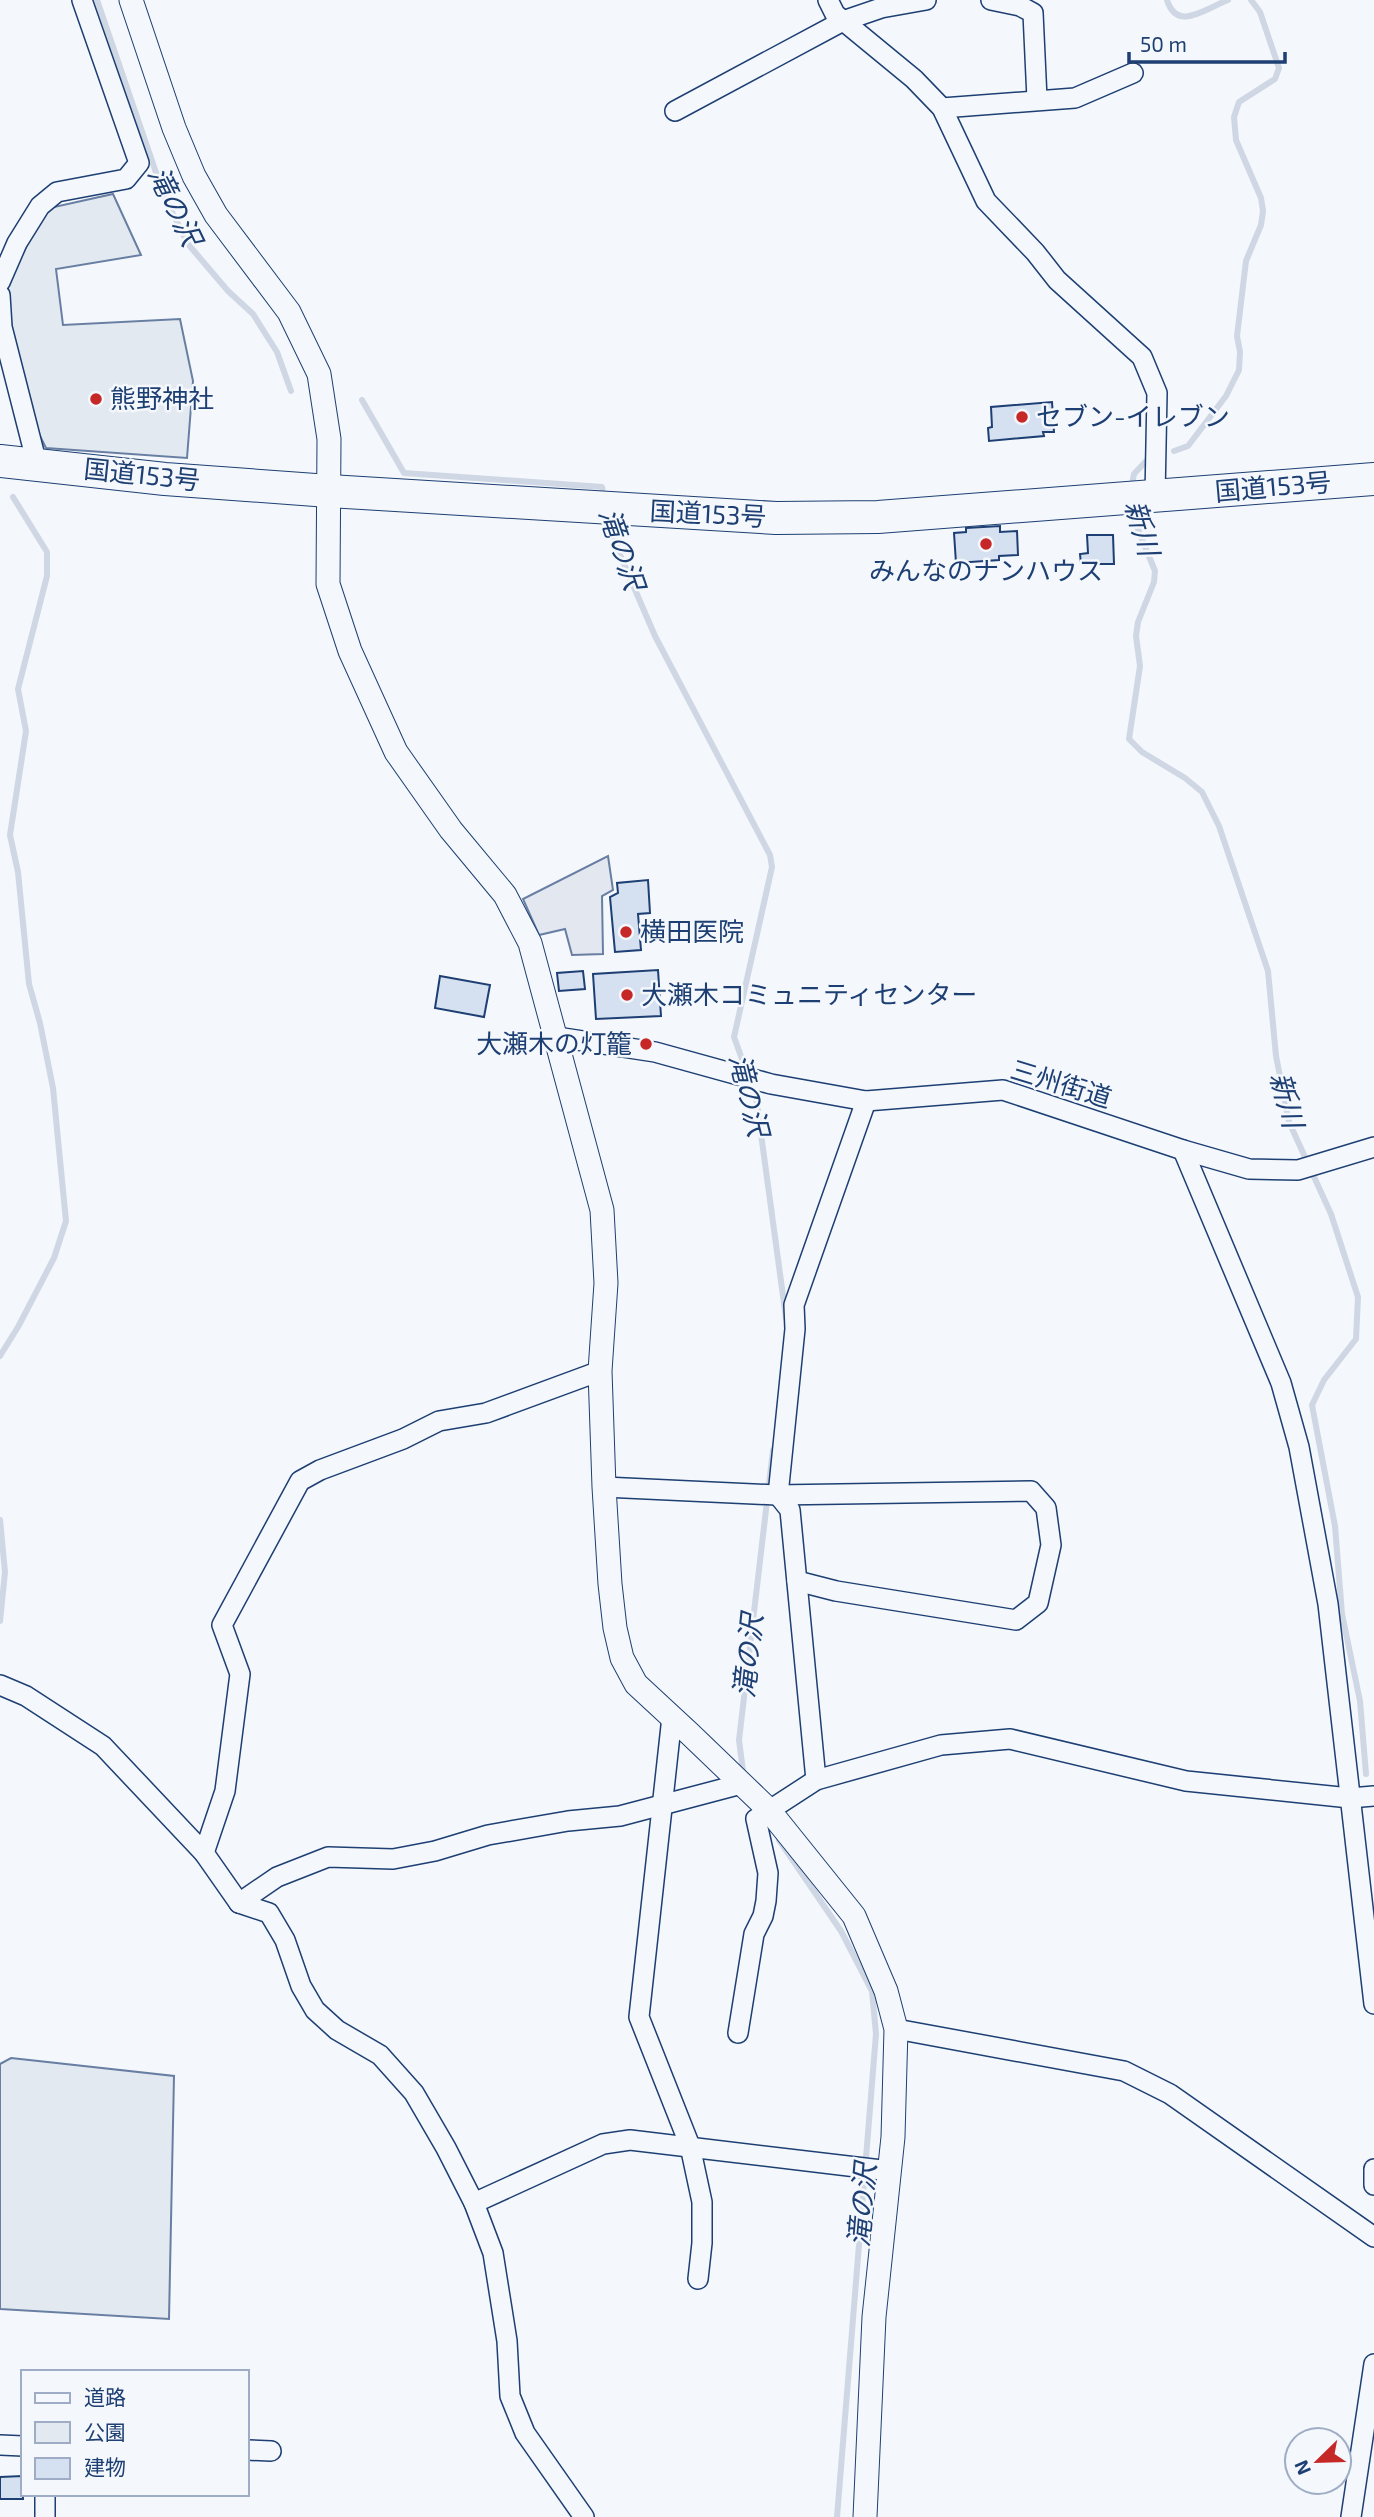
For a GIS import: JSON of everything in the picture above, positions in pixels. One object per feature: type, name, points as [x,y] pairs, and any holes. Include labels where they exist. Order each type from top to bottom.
[{"type":"highway","name":"国道153号","points":[[0,461],[165,479],[776,518],[878,517],[1374,479]]},
{"type":"street","points":[[0,282],[17,243],[40,206],[57,192],[126,179],[139,163],[82,0]]},
{"type":"street","points":[[131,0],[174,128],[194,176],[216,215],[289,312],[319,373],[329,439],[328,584],[350,651],[396,752],[451,830],[505,895],[528,937],[602,1210],[606,1283],[600,1371],[604,1487],[610,1584],[621,1658],[636,1684],[768,1810],[854,1916],[886,1991],[896,2029],[893,2137],[872,2169],[874,2316],[865,2517]]},
{"type":"street","points":[[828,0],[835,14],[914,79],[942,108],[986,201],[1057,280],[1142,357],[1157,393],[1139,497]]},
{"type":"street","points":[[675,111],[843,21],[881,8],[926,0]]},
{"type":"street","points":[[991,0],[1020,6],[1033,13],[1037,99]]},
{"type":"street","points":[[942,108],[1075,98],[1133,73]]},
{"type":"street","points":[[0,295],[2,327],[37,464]]},
{"type":"street","name":"三州街道","points":[[557,1037],[655,1052],[764,1082],[866,1101],[1003,1090],[1249,1169],[1298,1170],[1374,1147]]},
{"type":"street","points":[[816,1780],[790,1510],[777,1495],[795,1329],[794,1305],[866,1101]]},
{"type":"street","points":[[1183,1150],[1281,1383],[1299,1447],[1328,1604],[1374,2004]]},
{"type":"street","points":[[204,1853],[225,1791],[240,1674],[222,1625],[300,1481],[320,1470],[403,1439],[439,1421],[486,1413],[600,1371]]},
{"type":"street","points":[[604,1487],[777,1495],[1031,1490],[1046,1508],[1051,1545],[1038,1602],[1016,1620],[836,1591],[797,1581]]},
{"type":"street","points":[[0,1685],[26,1696],[103,1746],[204,1853],[239,1903],[269,1913],[285,1940],[301,1986],[316,2010],[337,2030],[380,2055],[414,2092],[474,2203],[493,2253],[507,2342],[510,2396],[525,2432],[584,2517]]},
{"type":"street","points":[[672,1717],[639,2017],[690,2146],[702,2202],[702,2243],[698,2279]]},
{"type":"street","points":[[738,2034],[754,1934],[763,1916],[766,1900],[768,1873],[756,1819],[816,1780],[941,1745],[1010,1739],[1186,1781],[1350,1798],[1374,1796]]},
{"type":"street","points":[[239,1903],[277,1877],[328,1857],[393,1859],[435,1852],[488,1835],[568,1821],[620,1816],[741,1784]]},
{"type":"street","points":[[896,2029],[1124,2071],[1170,2094],[1374,2237]]},
{"type":"street","points":[[474,2203],[604,2144],[630,2140],[872,2169]]},
{"type":"street","points":[[1374,2169],[1374,2185]]},
{"type":"street","points":[[1351,2517],[1374,2364]]},
{"type":"street","points":[[0,2445],[21,2445]]},
{"type":"street","points":[[248,2450],[271,2451]]},
{"type":"street","points":[[45,2496],[45,2517]]},
{"type":"green space","points":[[113,194],[141,255],[56,269],[63,325],[180,319],[193,381],[187,458],[46,448],[33,422],[12,330],[7,285],[45,209]]},
{"type":"green space","points":[[11,2058],[174,2076],[169,2319],[0,2309],[0,2064]]},
{"type":"shaded area","points":[[608,856],[613,890],[602,896],[603,954],[572,955],[565,929],[539,935],[523,899]]},
{"type":"building","name":"セブン-イレブン","points":[[1052,402],[1054,432],[1043,432],[1044,436],[989,441],[988,428],[992,427],[991,407]]},
{"type":"building","name":"みんなのナンハウス","points":[[1000,526],[1000,532],[1017,531],[1018,555],[999,556],[999,560],[956,563],[954,533],[966,532],[966,528]]},
{"type":"building","points":[[1087,535],[1113,535],[1114,564],[1081,564],[1080,554],[1088,553]]},
{"type":"building","name":"横田医院","points":[[648,880],[650,913],[638,914],[641,950],[615,952],[610,897],[618,893],[617,883]]},
{"type":"building","name":"大瀬木コミュニティセンター","points":[[658,970],[661,1016],[596,1019],[593,974]]},
{"type":"building","points":[[583,971],[585,989],[559,991],[557,973]]},
{"type":"building","points":[[440,976],[490,985],[484,1017],[435,1008]]},
{"type":"building","points":[[21,2476],[23,2499],[0,2499],[0,2477]]},
{"type":"waterway","name":"滝の沢","points":[[97,0],[164,196],[188,244],[228,291],[253,314],[277,352],[291,391]]},
{"type":"waterway","name":"新川","points":[[1167,0],[1172,10],[1185,16],[1228,0]]},
{"type":"waterway","name":"新川","points":[[1174,451],[1188,446],[1226,396],[1239,370],[1237,336],[1246,261],[1261,225],[1263,211],[1261,198],[1236,140],[1234,117],[1239,102],[1275,79],[1279,68],[1260,12],[1251,0]]},
{"type":"waterway","name":"滝の沢","points":[[362,400],[404,473],[602,487],[604,498]]},
{"type":"waterway","name":"新川","points":[[1131,489],[1134,474],[1147,460]]},
{"type":"waterway","points":[[0,1356],[54,1258],[66,1221],[53,1088],[29,984],[18,872],[10,835],[26,731],[18,689],[47,576],[47,552],[13,497]]},
{"type":"waterway","name":"新川","points":[[1132,507],[1133,517],[1155,571],[1154,582],[1138,622],[1136,636],[1140,666],[1129,739],[1142,752],[1185,778],[1202,792],[1219,826],[1268,971],[1276,1056],[1289,1122],[1331,1214],[1358,1297],[1356,1339],[1324,1380],[1312,1405],[1335,1526],[1342,1614],[1360,1701],[1366,1774]]},
{"type":"waterway","name":"滝の沢","points":[[610,519],[617,548],[655,636],[770,855],[772,867],[734,1037],[747,1073]]},
{"type":"waterway","name":"滝の沢","points":[[751,1083],[756,1097],[786,1318]]},
{"type":"waterway","name":"滝の沢","points":[[743,1771],[739,1740],[773,1450]]},
{"type":"waterway","points":[[0,1520],[5,1572],[0,1621]]},
{"type":"waterway","name":"滝の沢","points":[[779,1840],[841,1931],[872,1991],[876,2034],[837,2517]]},
{"type":"place","name":"熊野神社","points":[[96,399]]},
{"type":"place","name":"セブン-イレブン","points":[[1022,417]]},
{"type":"place","name":"みんなのナンハウス","points":[[986,544]]},
{"type":"place","name":"横田医院","points":[[626,932]]},
{"type":"place","name":"大瀬木コミュニティセンター","points":[[627,995]]},
{"type":"place","name":"大瀬木の灯籠","points":[[646,1044]]}]
